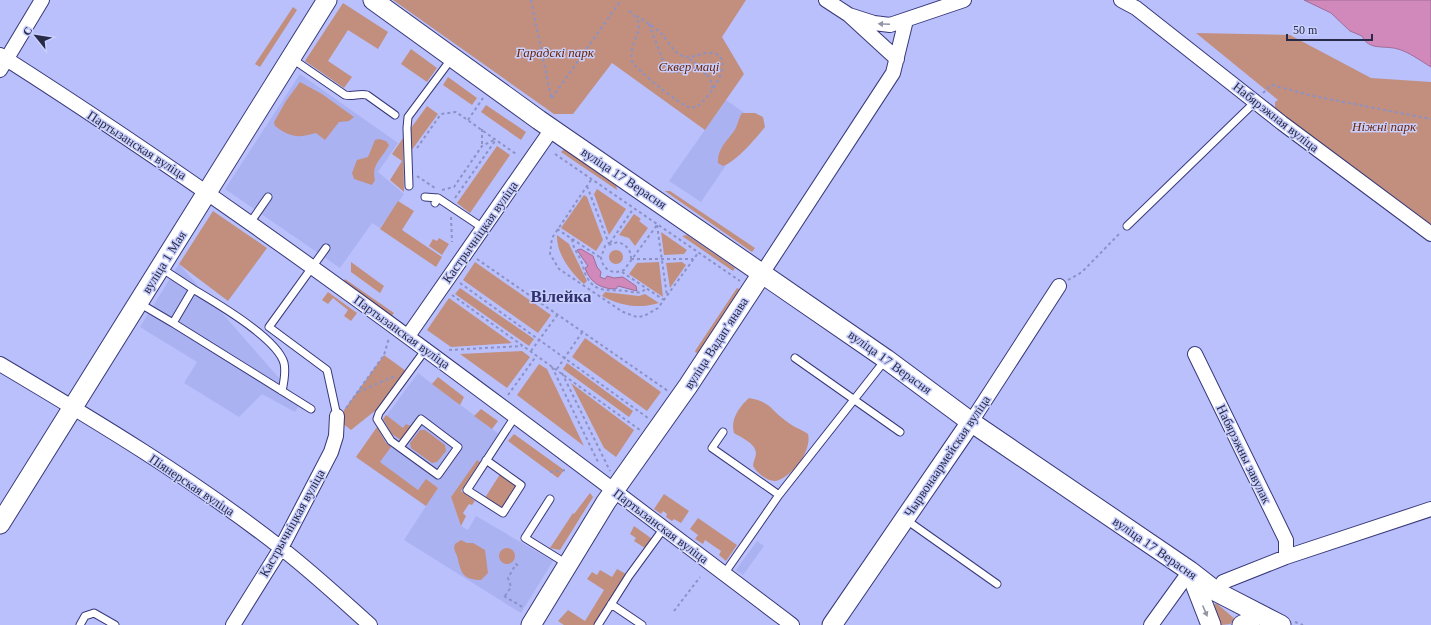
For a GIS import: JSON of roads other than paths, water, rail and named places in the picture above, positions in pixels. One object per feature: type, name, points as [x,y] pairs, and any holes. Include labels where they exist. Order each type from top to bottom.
[{"type":"street","points":[[2,61],[42,0]]},
{"type":"street","name":"вуліца 1 Мая","points":[[0,524],[327,0]]},
{"type":"street","name":"вуліца 17 Верасня","points":[[373,0],[552,129],[763,272],[886,359],[971,422],[1190,571],[1249,619],[1281,625]]},
{"type":"street","points":[[826,0],[849,15],[897,59],[912,17]]},
{"type":"street","points":[[849,15],[874,23],[890,25],[964,0]]},
{"type":"street","name":"Набярэжная вуліца","points":[[1122,0],[1136,8],[1431,234]]},
{"type":"street","name":"вуліца Вадапʼянава","points":[[529,618],[567,564],[613,482],[688,386],[885,86],[893,72],[897,59]]},
{"type":"street","name":"Партызанская вуліца","points":[[2,61],[207,192],[516,415],[613,482],[664,528],[792,625]]},
{"type":"street","name":"Кастрычніцкая вуліца","points":[[408,336],[552,129]]},
{"type":"street","name":"Чырвонаармейская вуліца","points":[[832,625],[971,422],[1059,286]]},
{"type":"street","name":"Набярэжны завулак","points":[[1195,354],[1286,540],[1286,557]]},
{"type":"street","name":"Піянерская вуліца","points":[[0,364],[73,407],[182,477],[281,548],[370,625]]},
{"type":"street","name":"Кастрычніцкая вуліца","points":[[233,625],[281,548],[331,452],[341,413]]},
{"type":"street","points":[[1217,592],[1223,582],[1286,557],[1431,509]]},
{"type":"street","points":[[1151,625],[1190,571]]},
{"type":"street","points":[[1190,571],[1211,625]]},
{"type":"lane","points":[[291,58],[345,95],[350,97],[363,94],[367,95],[395,115]]},
{"type":"lane","points":[[409,186],[408,117],[452,58]]},
{"type":"lane","points":[[1126,226],[1256,101]]},
{"type":"lane","points":[[250,223],[268,197]]},
{"type":"lane","points":[[425,197],[450,205],[483,228]]},
{"type":"lane","points":[[326,248],[269,326],[327,370],[341,413]]},
{"type":"lane","points":[[161,268],[256,331],[278,351],[284,363],[285,376],[282,391]]},
{"type":"lane","points":[[173,323],[193,289]]},
{"type":"lane","points":[[139,303],[311,409]]},
{"type":"lane","points":[[400,447],[421,419],[458,447],[438,475],[391,441],[377,419],[379,413],[426,349]]},
{"type":"lane","points":[[795,358],[900,432]]},
{"type":"lane","points":[[724,574],[779,495],[886,359]]},
{"type":"lane","points":[[486,460],[521,485],[503,513],[467,490],[486,460],[516,415]]},
{"type":"lane","points":[[723,432],[712,448],[779,495]]},
{"type":"lane","points":[[550,499],[525,538],[567,564]]},
{"type":"lane","points":[[905,519],[997,584]]},
{"type":"lane","points":[[598,625],[629,576],[664,528]]},
{"type":"lane","points":[[611,604],[642,625]]},
{"type":"lane","points":[[80,625],[86,616],[94,613],[115,625]]},
{"type":"district","name":"Вілейка","points":[[561,296]]},
{"type":"park label","name":"Гарадскі парк","points":[[555,52]]},
{"type":"park label","name":"Сквер маці","points":[[689,66]]},
{"type":"park label","name":"Ніжні парк","points":[[1384,126]]}]
